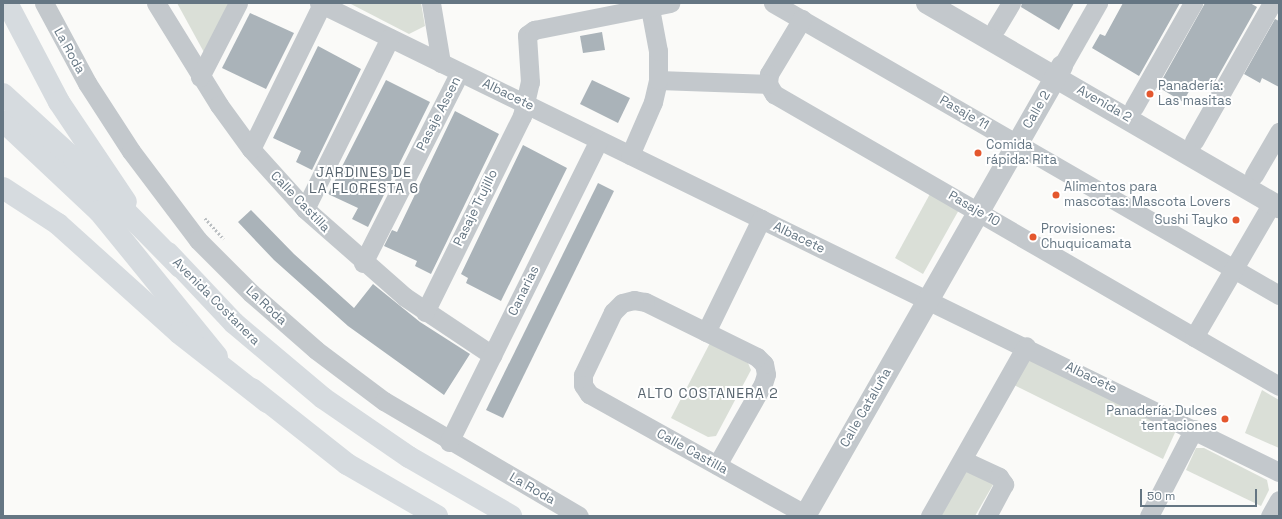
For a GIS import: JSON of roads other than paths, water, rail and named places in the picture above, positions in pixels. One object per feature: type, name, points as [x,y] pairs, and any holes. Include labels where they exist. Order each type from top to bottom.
[{"type":"main road","name":"Avenida Costanera","points":[[7,3],[41,70],[88,148],[133,211],[180,267],[265,351],[328,402],[409,457],[511,516]]},
{"type":"main road","points":[[3,94],[74,159],[107,207]]},
{"type":"main road","points":[[3,121],[180,267]]},
{"type":"main road","points":[[3,188],[58,224],[179,333],[268,402]]},
{"type":"main road","name":"Avenida Costanera","points":[[107,207],[206,344],[231,371],[347,464],[437,516]]},
{"type":"street","name":"La Roda","points":[[44,3],[70,55],[109,119],[198,240],[251,293],[316,350],[384,401],[449,442],[579,516]]},
{"type":"street","name":"Calle Castilla","points":[[156,3],[200,77],[251,148],[305,209],[363,263],[425,312],[492,355]]},
{"type":"street","points":[[200,77],[238,3]]},
{"type":"street","points":[[431,3],[442,63]]},
{"type":"street","points":[[630,155],[653,102],[658,80],[658,52],[649,5],[670,3]]},
{"type":"street","name":"Pasaje 11","points":[[773,3],[1279,295]]},
{"type":"street","name":"Avenida 2","points":[[927,3],[1058,71],[1134,107],[1254,175],[1277,200]]},
{"type":"street","name":"Avenida 2","points":[[953,3],[996,28],[1058,71],[1277,200]]},
{"type":"street","points":[[996,28],[1011,3]]},
{"type":"street","name":"Calle 2","points":[[928,300],[1098,3]]},
{"type":"street","points":[[1134,107],[1193,3]]},
{"type":"street","points":[[1194,141],[1272,3]]},
{"type":"street","points":[[251,148],[321,4]]},
{"type":"street","name":"Albacete","points":[[321,4],[761,219],[1026,346],[1279,472]]},
{"type":"street","name":"Pasaje Trujillo","points":[[425,312],[526,104],[530,82],[525,39],[530,31],[649,5]]},
{"type":"street","points":[[658,80],[768,84],[769,74],[802,19]]},
{"type":"street","points":[[305,209],[390,38]]},
{"type":"street","name":"Pasaje Assen","points":[[363,263],[460,72]]},
{"type":"street","name":"Pasaje 10","points":[[768,84],[774,94],[1279,386]]},
{"type":"street","points":[[1254,175],[1279,132]]},
{"type":"street","name":"Canarias","points":[[449,442],[599,140]]},
{"type":"street","points":[[1194,337],[1277,200]]},
{"type":"street","points":[[717,465],[764,384],[766,368],[757,357],[706,332],[761,219]]},
{"type":"street","name":"Calle Cataluña","points":[[806,515],[928,300]]},
{"type":"street","name":"Calle Castilla","points":[[706,332],[645,302],[628,301],[613,312],[585,370],[583,385],[593,398],[806,515]]},
{"type":"street","points":[[930,516],[1026,346]]},
{"type":"street","points":[[1149,516],[1194,429]]},
{"type":"street","points":[[963,460],[999,477],[1004,484],[987,516]]},
{"type":"street","points":[[1270,516],[1279,500]]},
{"type":"place","name":"Panadería: Las masitas","points":[[1150,94]]},
{"type":"place","name":"Comida rápida: Rita","points":[[978,153]]},
{"type":"place","name":"Alimentos para mascotas: Mascota Lovers","points":[[1056,195]]},
{"type":"place","name":"Sushi Tayko","points":[[1236,220]]},
{"type":"place","name":"Provisiones: Chuquicamata","points":[[1033,237]]},
{"type":"place","name":"Panadería: Dulces tentaciones","points":[[1225,419]]},
{"type":"district","name":"JARDINES DE LA FLORESTA 6","points":[[364,180]]},
{"type":"district","name":"ALTO COSTANERA 2","points":[[708,393]]}]
